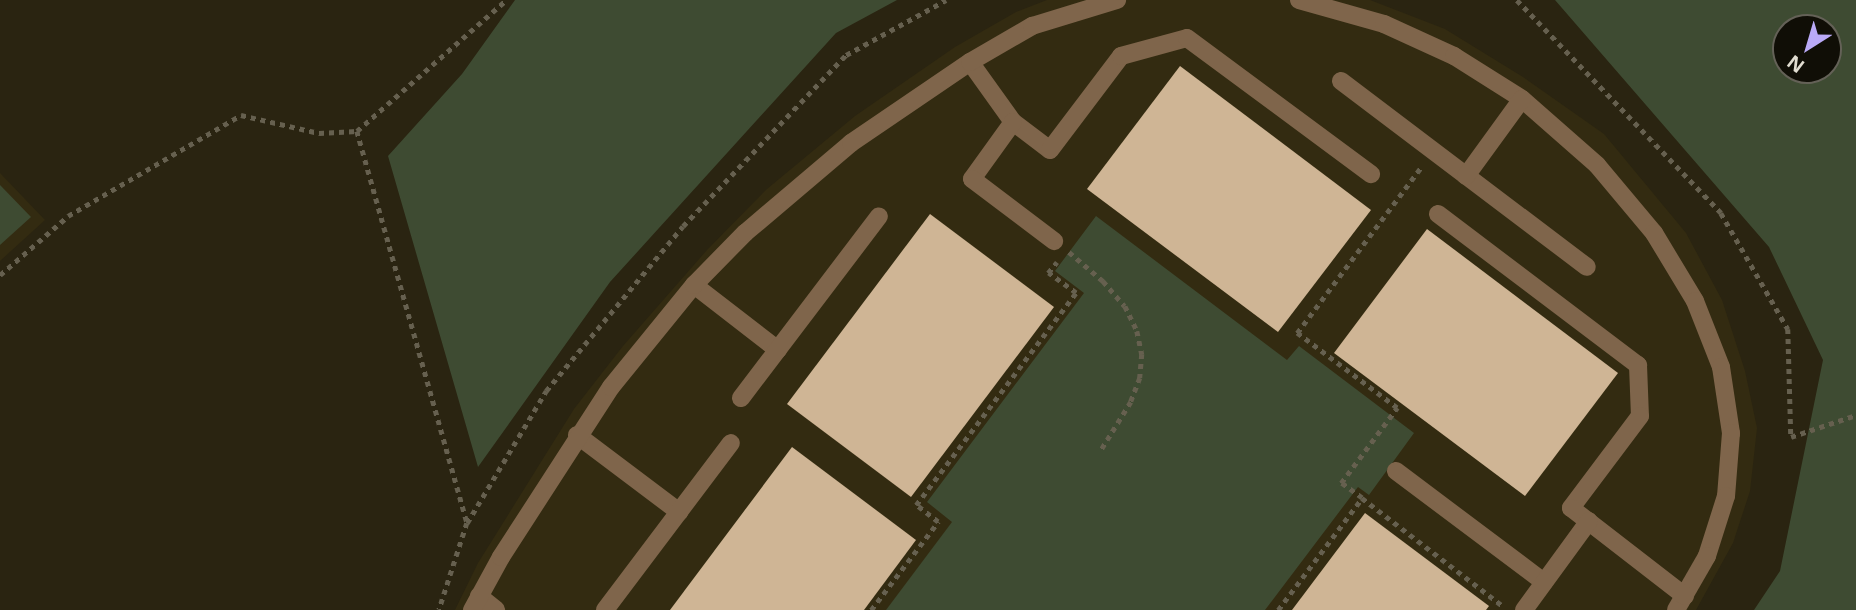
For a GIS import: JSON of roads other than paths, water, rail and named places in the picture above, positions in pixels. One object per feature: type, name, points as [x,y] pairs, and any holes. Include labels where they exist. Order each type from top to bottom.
[{"type":"street","points":[[496,610],[475,603],[577,435],[644,344],[694,285],[796,187],[909,102],[1032,26],[1117,0]]},
{"type":"street","points":[[1299,0],[1384,24],[1454,56],[1522,99],[1597,166],[1654,233],[1695,301],[1721,368],[1731,433],[1726,496],[1707,556],[1680,603],[1571,508],[1640,416],[1639,365],[1438,214]]},
{"type":"street","points":[[970,62],[1013,122],[1050,150],[1121,56],[1187,38],[1371,174]]},
{"type":"street","points":[[1341,81],[1587,267]]},
{"type":"street","points":[[1466,176],[1522,99]]},
{"type":"street","points":[[1013,122],[972,179],[1060,246]]},
{"type":"street","points":[[741,398],[878,216]]},
{"type":"street","points":[[694,285],[778,349]]},
{"type":"street","points":[[577,435],[679,512]]},
{"type":"street","points":[[605,610],[731,443]]},
{"type":"street","points":[[1396,471],[1544,582]]},
{"type":"street","points":[[1524,610],[1589,522]]}]
